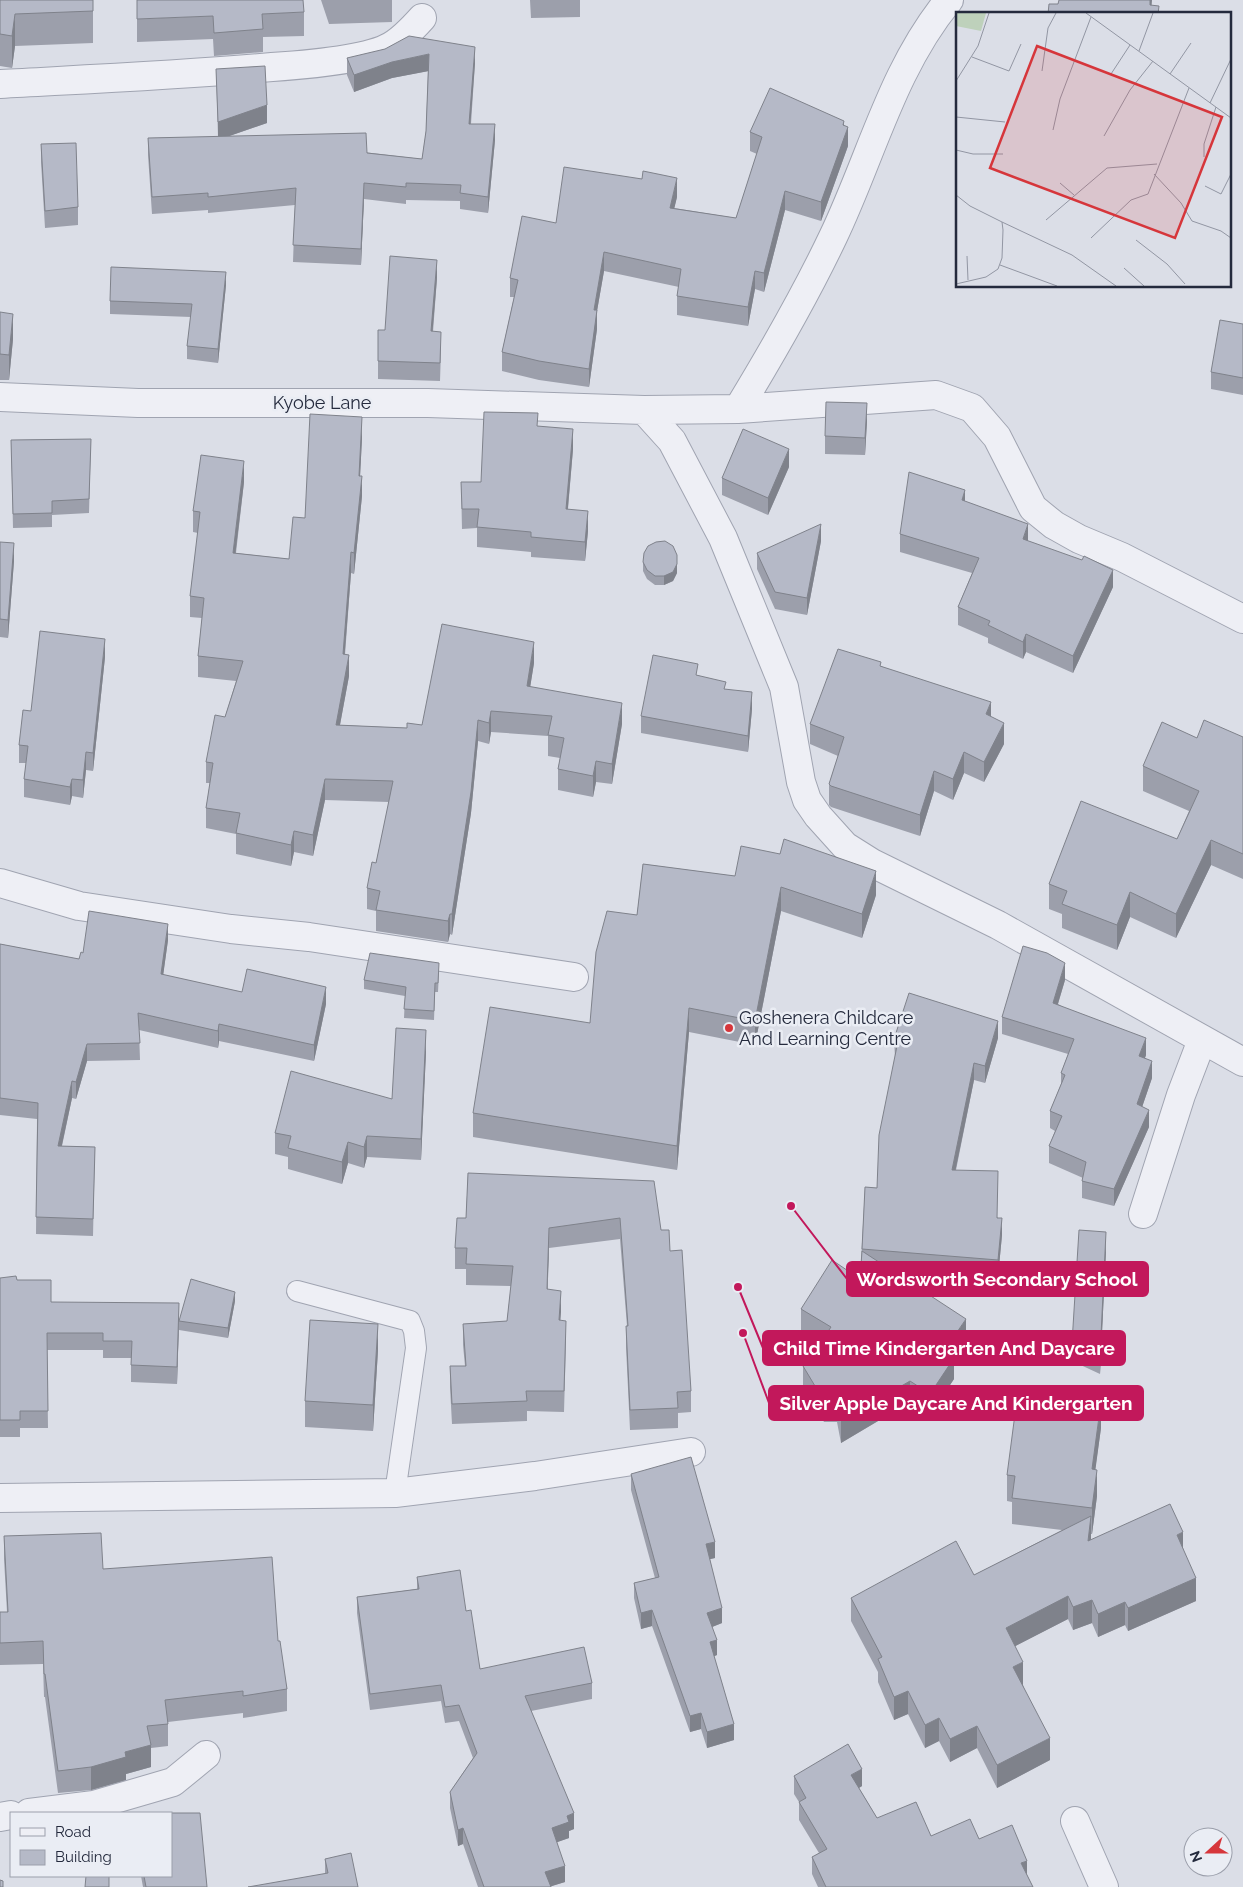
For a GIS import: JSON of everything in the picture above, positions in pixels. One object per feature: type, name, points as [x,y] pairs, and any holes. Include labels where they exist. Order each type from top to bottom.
[{"type":"street","points":[[738,409],[768,359],[834,236],[906,65],[931,22],[949,0]]},
{"type":"street","points":[[0,84],[192,74],[307,64],[366,54],[391,46],[408,33],[422,18]]},
{"type":"street","name":"Kyobe Lane","points":[[0,397],[138,403],[428,403],[644,410],[738,409],[936,395],[972,408],[997,437],[1033,508],[1054,525],[1079,539],[1122,557],[1243,619]]},
{"type":"street","points":[[644,410],[672,441],[723,538],[784,687],[801,782],[807,800],[818,816],[845,846],[872,863],[998,925],[1243,1062]]},
{"type":"street","points":[[0,883],[79,906],[574,977]]},
{"type":"street","points":[[1143,1214],[1181,1095],[1202,1040]]},
{"type":"street","points":[[0,1498],[395,1493],[535,1476],[691,1452]]},
{"type":"street","points":[[37,1812],[94,1805],[172,1782],[206,1754]]},
{"type":"street","points":[[1075,1821],[1104,1887]]},
{"type":"lane","points":[[298,1291],[410,1321],[414,1331],[416,1348],[395,1493]]},
{"type":"building","points":[[0,0],[93,0],[93,11],[15,14],[12,36],[0,34]]},
{"type":"building","points":[[137,0],[303,0],[304,12],[262,14],[263,29],[214,33],[213,16],[137,19]]},
{"type":"building","points":[[1059,0],[1150,0],[1150,5],[1159,6],[1158,12],[1048,12],[1049,4],[1058,4]]},
{"type":"building","points":[[409,36],[475,47],[469,124],[495,124],[488,197],[460,193],[461,185],[406,183],[406,187],[364,183],[361,249],[293,245],[296,188],[208,197],[208,193],[152,197],[148,138],[366,133],[367,153],[422,159],[426,131],[429,54],[392,62],[354,75],[347,58],[385,49]]},
{"type":"building","points":[[265,66],[267,105],[218,122],[216,69]]},
{"type":"building","points":[[770,88],[844,121],[843,125],[848,127],[821,202],[785,191],[764,273],[755,271],[748,307],[677,296],[681,269],[604,252],[594,310],[597,310],[589,369],[539,361],[502,352],[518,280],[510,278],[522,216],[556,223],[564,167],[642,179],[643,171],[677,178],[670,208],[736,218],[762,137],[750,132]]},
{"type":"building","points":[[76,143],[78,207],[45,211],[41,144]]},
{"type":"building","points":[[390,256],[437,260],[431,331],[441,332],[440,363],[378,361],[378,330],[385,330]]},
{"type":"building","points":[[111,267],[226,272],[218,349],[187,346],[192,304],[110,301]]},
{"type":"building","points":[[0,312],[13,314],[9,355],[0,354]]},
{"type":"building","points":[[1220,320],[1243,324],[1243,378],[1211,372]]},
{"type":"building","points":[[826,402],[867,403],[865,438],[825,436]]},
{"type":"building","points":[[484,412],[538,413],[537,426],[573,429],[566,509],[588,511],[585,542],[531,537],[531,532],[477,527],[479,509],[462,509],[461,482],[481,482]]},
{"type":"building","points":[[310,414],[362,417],[359,476],[362,476],[354,553],[351,552],[343,654],[349,655],[336,725],[407,728],[407,723],[422,725],[442,624],[534,642],[527,686],[622,703],[612,764],[596,761],[593,776],[558,769],[564,738],[548,735],[552,716],[491,711],[489,723],[478,720],[471,792],[452,914],[450,914],[448,921],[376,910],[380,891],[367,888],[372,862],[376,863],[393,781],[325,779],[313,835],[294,831],[291,845],[236,833],[240,813],[206,808],[213,763],[206,762],[215,715],[225,717],[243,661],[198,656],[204,598],[190,596],[200,512],[193,511],[201,455],[244,461],[233,553],[289,559],[293,517],[305,518]]},
{"type":"building","points":[[743,429],[789,449],[768,498],[722,478]]},
{"type":"building","points":[[91,439],[89,499],[52,501],[52,513],[13,514],[11,440]]},
{"type":"building","points":[[909,472],[965,490],[962,500],[1028,524],[1023,539],[1082,560],[1084,556],[1113,570],[1073,656],[1026,634],[1023,642],[988,625],[990,621],[958,607],[979,558],[900,534]]},
{"type":"building","points":[[821,524],[807,598],[775,592],[757,553]]},
{"type":"building","points":[[665,541],[673,546],[677,555],[677,564],[673,572],[664,576],[655,576],[647,570],[643,562],[644,553],[648,546],[656,542]]},
{"type":"building","points":[[0,542],[14,543],[8,620],[0,619]]},
{"type":"building","points":[[40,631],[105,639],[93,753],[86,752],[83,780],[72,779],[70,787],[24,779],[28,746],[19,745],[23,710],[31,711]]},
{"type":"building","points":[[838,649],[881,662],[880,666],[991,702],[986,714],[1004,723],[984,762],[964,752],[953,779],[934,771],[920,815],[829,784],[844,737],[810,724]]},
{"type":"building","points":[[653,655],[698,664],[696,675],[726,682],[724,689],[752,692],[748,736],[641,716]]},
{"type":"building","points":[[1204,720],[1243,737],[1243,854],[1211,840],[1176,914],[1130,892],[1117,925],[1062,904],[1067,891],[1049,884],[1081,801],[1177,839],[1199,791],[1143,766],[1162,722],[1197,738]]},
{"type":"building","points":[[784,839],[876,871],[862,914],[781,887],[755,1021],[689,1008],[677,1146],[473,1113],[490,1007],[590,1023],[596,952],[607,911],[637,915],[643,864],[735,876],[741,846],[780,854]]},
{"type":"building","points":[[89,911],[168,924],[161,974],[242,992],[247,969],[326,987],[314,1045],[219,1024],[218,1031],[138,1013],[140,1043],[87,1044],[76,1082],[72,1081],[58,1146],[95,1147],[93,1219],[36,1217],[38,1103],[0,1098],[0,944],[79,959],[81,952],[83,953]]},
{"type":"building","points":[[1023,946],[1047,953],[1065,963],[1053,1003],[1146,1038],[1139,1056],[1152,1061],[1137,1104],[1149,1110],[1114,1189],[1082,1181],[1086,1162],[1049,1146],[1062,1116],[1050,1111],[1065,1075],[1061,1073],[1074,1039],[1002,1017]]},
{"type":"building","points":[[370,953],[439,963],[438,983],[435,983],[434,1011],[404,1009],[406,987],[364,980]]},
{"type":"building","points":[[909,993],[998,1021],[985,1066],[974,1063],[952,1170],[998,1171],[997,1218],[1002,1218],[998,1260],[862,1249],[865,1187],[877,1188],[879,1135],[898,1041],[894,1039]]},
{"type":"building","points":[[396,1028],[426,1030],[421,1139],[367,1136],[364,1147],[348,1142],[342,1162],[288,1148],[291,1136],[275,1133],[291,1071],[392,1099]]},
{"type":"building","points":[[468,1173],[654,1181],[661,1230],[669,1230],[670,1251],[682,1250],[691,1391],[677,1392],[678,1408],[630,1410],[626,1326],[628,1326],[620,1218],[549,1228],[547,1289],[561,1291],[559,1320],[566,1321],[564,1391],[526,1391],[527,1401],[452,1404],[450,1366],[466,1366],[463,1324],[507,1321],[513,1266],[466,1264],[467,1248],[455,1248],[457,1218],[466,1218]]},
{"type":"building","points":[[1079,1230],[1106,1232],[1100,1356],[1072,1343]]},
{"type":"building","points":[[862,1251],[966,1319],[944,1351],[954,1358],[930,1394],[910,1381],[841,1421],[837,1400],[824,1401],[803,1366],[839,1345],[825,1336],[831,1327],[801,1309],[832,1260],[860,1279]]},
{"type":"building","points":[[16,1276],[17,1280],[51,1280],[51,1302],[179,1303],[177,1367],[131,1365],[132,1341],[103,1341],[103,1333],[47,1333],[48,1411],[20,1411],[20,1420],[0,1420],[0,1278]]},
{"type":"building","points":[[191,1279],[235,1292],[228,1328],[179,1321]]},
{"type":"building","points":[[310,1320],[378,1324],[373,1405],[305,1401]]},
{"type":"building","points":[[1018,1391],[1101,1402],[1092,1469],[1097,1470],[1092,1508],[1012,1498],[1015,1476],[1007,1475]]},
{"type":"building","points":[[691,1457],[715,1542],[706,1544],[722,1608],[707,1613],[717,1640],[710,1642],[734,1724],[707,1732],[701,1713],[690,1716],[652,1610],[641,1613],[634,1583],[659,1577],[631,1474]]},
{"type":"building","points":[[1170,1504],[1183,1532],[1177,1535],[1196,1578],[1128,1608],[1125,1602],[1098,1614],[1092,1600],[1073,1607],[1068,1596],[1006,1628],[1023,1662],[1013,1667],[1050,1738],[997,1765],[977,1726],[950,1739],[939,1718],[925,1725],[908,1691],[894,1697],[878,1659],[882,1657],[851,1598],[956,1541],[974,1575],[1091,1516],[1088,1541]]},
{"type":"building","points":[[101,1533],[103,1569],[272,1557],[278,1641],[280,1641],[287,1689],[243,1696],[243,1691],[165,1700],[168,1724],[147,1726],[151,1745],[125,1752],[126,1757],[91,1767],[58,1771],[44,1674],[43,1641],[0,1643],[0,1612],[8,1612],[4,1536]]},
{"type":"building","points":[[460,1570],[466,1611],[471,1610],[480,1669],[584,1647],[592,1683],[525,1696],[574,1813],[567,1816],[569,1822],[552,1828],[565,1866],[545,1872],[551,1887],[484,1887],[463,1828],[458,1830],[450,1792],[477,1753],[459,1705],[445,1707],[441,1685],[370,1694],[357,1597],[419,1589],[417,1577]]},
{"type":"building","points":[[848,1744],[862,1769],[851,1775],[877,1818],[916,1802],[931,1836],[970,1819],[979,1839],[1012,1825],[1027,1861],[1021,1863],[1033,1887],[826,1887],[812,1857],[827,1849],[799,1802],[806,1798],[794,1776]]},
{"type":"building","points":[[172,1813],[200,1813],[207,1887],[146,1887],[144,1877],[172,1877]]},
{"type":"building","points":[[351,1853],[358,1887],[248,1887],[328,1873],[325,1859]]},
{"type":"building","points":[[86,1877],[109,1877],[109,1887],[85,1887]]},
{"type":"building","points":[[0,1880],[3,1881],[3,1887],[0,1887]]},
{"type":"place","name":"Goshenera Childcare And Learning Centre","points":[[729,1028]]},
{"type":"place","name":"Wordsworth Secondary School","points":[[791,1206]]},
{"type":"place","name":"Child Time Kindergarten And Daycare","points":[[738,1287]]},
{"type":"place","name":"Silver Apple Daycare And Kindergarten","points":[[743,1333]]}]
